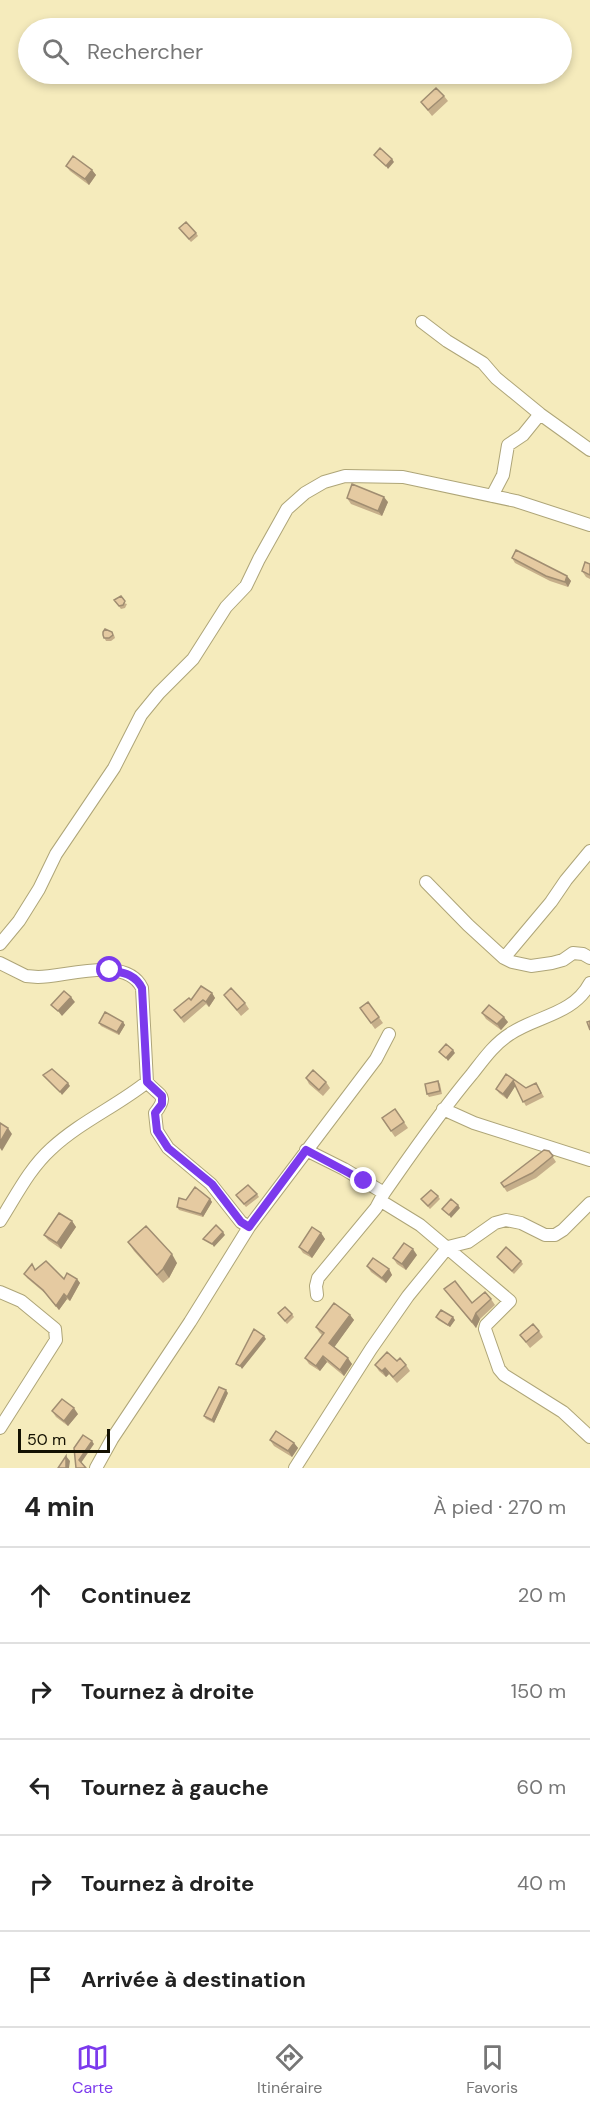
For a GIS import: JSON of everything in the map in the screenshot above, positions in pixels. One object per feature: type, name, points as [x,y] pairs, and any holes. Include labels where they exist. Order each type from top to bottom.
[{"type":"street","points":[[422,322],[447,341],[483,363],[496,378],[540,414],[590,450]]},
{"type":"street","points":[[492,495],[503,475],[508,445],[523,435],[540,414]]},
{"type":"street","points":[[0,944],[19,921],[39,889],[56,854],[114,768],[141,715],[193,659],[226,607],[246,586],[287,509],[305,493],[324,482],[345,476],[404,477],[516,501],[590,525]]},
{"type":"street","points":[[504,958],[590,851]]},
{"type":"street","points":[[426,882],[468,925],[504,958],[512,962],[531,966],[552,963],[573,953],[583,954],[590,958]]},
{"type":"street","points":[[0,963],[26,976],[38,977],[110,970],[133,976],[139,981],[142,988],[147,1082],[162,1096],[162,1104],[155,1113],[157,1131],[168,1148],[212,1184],[241,1222],[249,1227]]},
{"type":"street","points":[[317,1295],[318,1278],[357,1233],[443,1109],[499,1042],[511,1033],[561,1011],[582,994],[590,983]]},
{"type":"street","points":[[96,1468],[112,1439],[190,1322],[249,1227],[376,1059],[389,1034]]},
{"type":"street","points":[[0,1221],[32,1168],[52,1148],[147,1082]]},
{"type":"street","points":[[443,1109],[474,1123],[590,1160]]},
{"type":"street","points":[[306,1150],[344,1169],[420,1225],[510,1301],[486,1325],[485,1329],[499,1369],[504,1375],[563,1412],[590,1437]]},
{"type":"street","points":[[295,1468],[371,1349],[415,1287],[448,1247],[468,1242],[495,1223],[506,1220],[521,1223],[545,1235],[555,1235],[590,1203]]},
{"type":"street","points":[[0,1292],[21,1301],[55,1329],[57,1334],[56,1340],[0,1428]]},
{"type":"building","points":[[436,88],[444,96],[428,110],[421,102]]},
{"type":"building","points":[[380,148],[392,159],[386,166],[374,155]]},
{"type":"building","points":[[73,156],[92,170],[85,179],[66,166]]},
{"type":"building","points":[[186,222],[196,233],[189,239],[179,228]]},
{"type":"building","points":[[352,484],[384,497],[378,511],[347,498]]},
{"type":"building","points":[[516,550],[567,576],[565,582],[546,576],[512,558]]},
{"type":"building","points":[[585,562],[590,564],[590,575],[582,571]]},
{"type":"building","points":[[121,596],[125,601],[119,606],[114,600]]},
{"type":"building","points":[[105,629],[112,632],[113,635],[104,638]]},
{"type":"building","points":[[201,986],[212,993],[206,1002],[203,1000],[181,1018],[174,1010],[189,998],[191,1000]]},
{"type":"building","points":[[231,988],[245,1003],[237,1010],[224,995]]},
{"type":"building","points":[[64,991],[71,997],[58,1011],[51,1005]]},
{"type":"building","points":[[368,1002],[379,1017],[371,1023],[360,1008]]},
{"type":"building","points":[[489,1005],[504,1017],[497,1024],[482,1013]]},
{"type":"building","points":[[105,1012],[123,1022],[117,1032],[99,1023]]},
{"type":"building","points":[[446,1044],[453,1050],[446,1058],[439,1052]]},
{"type":"building","points":[[52,1069],[68,1083],[60,1092],[43,1075]]},
{"type":"building","points":[[313,1070],[326,1082],[319,1090],[306,1078]]},
{"type":"building","points":[[506,1074],[526,1088],[536,1083],[541,1093],[523,1102],[513,1081],[503,1094],[496,1089]]},
{"type":"building","points":[[438,1081],[440,1091],[427,1094],[425,1084]]},
{"type":"building","points":[[395,1109],[404,1122],[391,1131],[382,1118]]},
{"type":"building","points":[[0,1123],[8,1128],[0,1142]]},
{"type":"building","points":[[544,1150],[549,1151],[553,1156],[532,1173],[504,1187],[501,1183]]},
{"type":"building","points":[[248,1185],[257,1194],[244,1204],[236,1195]]},
{"type":"building","points":[[195,1187],[210,1199],[201,1214],[177,1207],[179,1198],[186,1200]]},
{"type":"building","points":[[431,1190],[438,1196],[428,1206],[421,1199]]},
{"type":"building","points":[[451,1199],[458,1205],[449,1215],[442,1209]]},
{"type":"building","points":[[59,1213],[72,1221],[57,1243],[44,1235]]},
{"type":"building","points":[[216,1225],[223,1232],[212,1244],[203,1239]]},
{"type":"building","points":[[146,1226],[172,1254],[157,1275],[128,1242]]},
{"type":"building","points":[[312,1227],[321,1233],[308,1253],[299,1247]]},
{"type":"building","points":[[404,1243],[413,1249],[402,1264],[393,1258]]},
{"type":"building","points":[[506,1247],[521,1261],[512,1271],[497,1257]]},
{"type":"building","points":[[373,1258],[389,1269],[382,1278],[367,1266]]},
{"type":"building","points":[[46,1261],[64,1279],[67,1273],[77,1279],[67,1297],[64,1294],[56,1306],[43,1290],[24,1274],[32,1264],[35,1270]]},
{"type":"building","points":[[455,1281],[472,1303],[485,1292],[491,1299],[476,1313],[472,1322],[444,1289]]},
{"type":"building","points":[[334,1303],[350,1315],[329,1343],[348,1358],[340,1370],[323,1356],[316,1366],[305,1358],[324,1333],[316,1327]]},
{"type":"building","points":[[285,1307],[292,1314],[285,1321],[278,1313]]},
{"type":"building","points":[[441,1310],[453,1317],[448,1325],[436,1317]]},
{"type":"building","points":[[533,1324],[539,1331],[526,1342],[520,1335]]},
{"type":"building","points":[[254,1329],[264,1336],[240,1366],[236,1364]]},
{"type":"building","points":[[387,1352],[397,1361],[400,1358],[406,1365],[393,1377],[385,1368],[382,1371],[375,1365]]},
{"type":"building","points":[[219,1387],[226,1390],[212,1420],[204,1416]]},
{"type":"building","points":[[62,1399],[74,1408],[64,1421],[52,1411]]},
{"type":"building","points":[[276,1431],[294,1443],[288,1451],[270,1440]]},
{"type":"building","points":[[83,1435],[92,1441],[79,1460],[86,1468],[76,1468],[74,1448]]},
{"type":"building","points":[[66,1456],[66,1468],[58,1468]]},
{"type":"route","points":[[110,970],[133,976],[142,988],[147,1082],[162,1096],[162,1104],[155,1113],[157,1131],[161,1139],[168,1148],[212,1184],[241,1222],[249,1227],[306,1150],[364,1181]]}]
